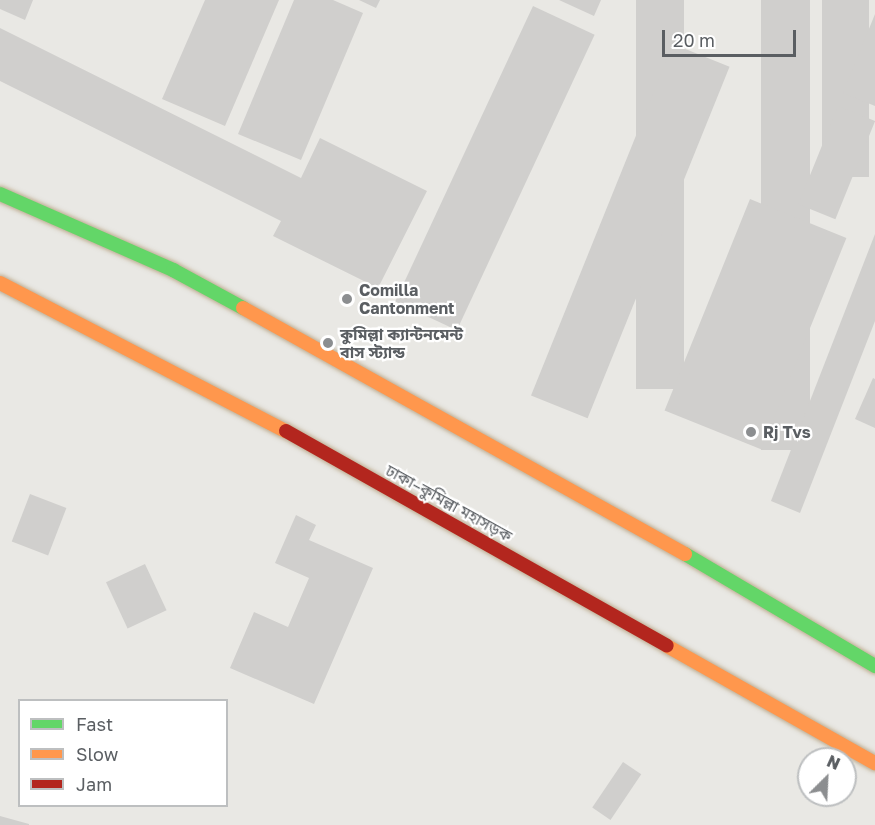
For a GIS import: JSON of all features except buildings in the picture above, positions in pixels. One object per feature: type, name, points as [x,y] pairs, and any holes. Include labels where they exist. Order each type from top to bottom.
[{"type":"highway","points":[[0,194],[173,270],[600,504],[875,666]]},
{"type":"highway","name":"ঢাকা–কুমিল্লা মহাসড়ক","points":[[0,283],[214,391],[875,763]]},
{"type":"traffic: fast","points":[[0,194],[173,270],[243,308]]},
{"type":"traffic: fast","points":[[685,554],[875,666]]},
{"type":"traffic: slow","points":[[0,283],[286,431]]},
{"type":"traffic: slow","points":[[243,308],[685,554]]},
{"type":"traffic: slow","points":[[667,646],[875,763]]},
{"type":"traffic: jam","points":[[286,431],[667,646]]},
{"type":"place","name":"Comilla Cantonment","points":[[347,299]]},
{"type":"place","name":"কুমিল্লা ক্যান্টনমেন্ট বাস স্ট্যান্ড","points":[[328,343]]},
{"type":"place","name":"Rj Tvs","points":[[751,432]]}]
